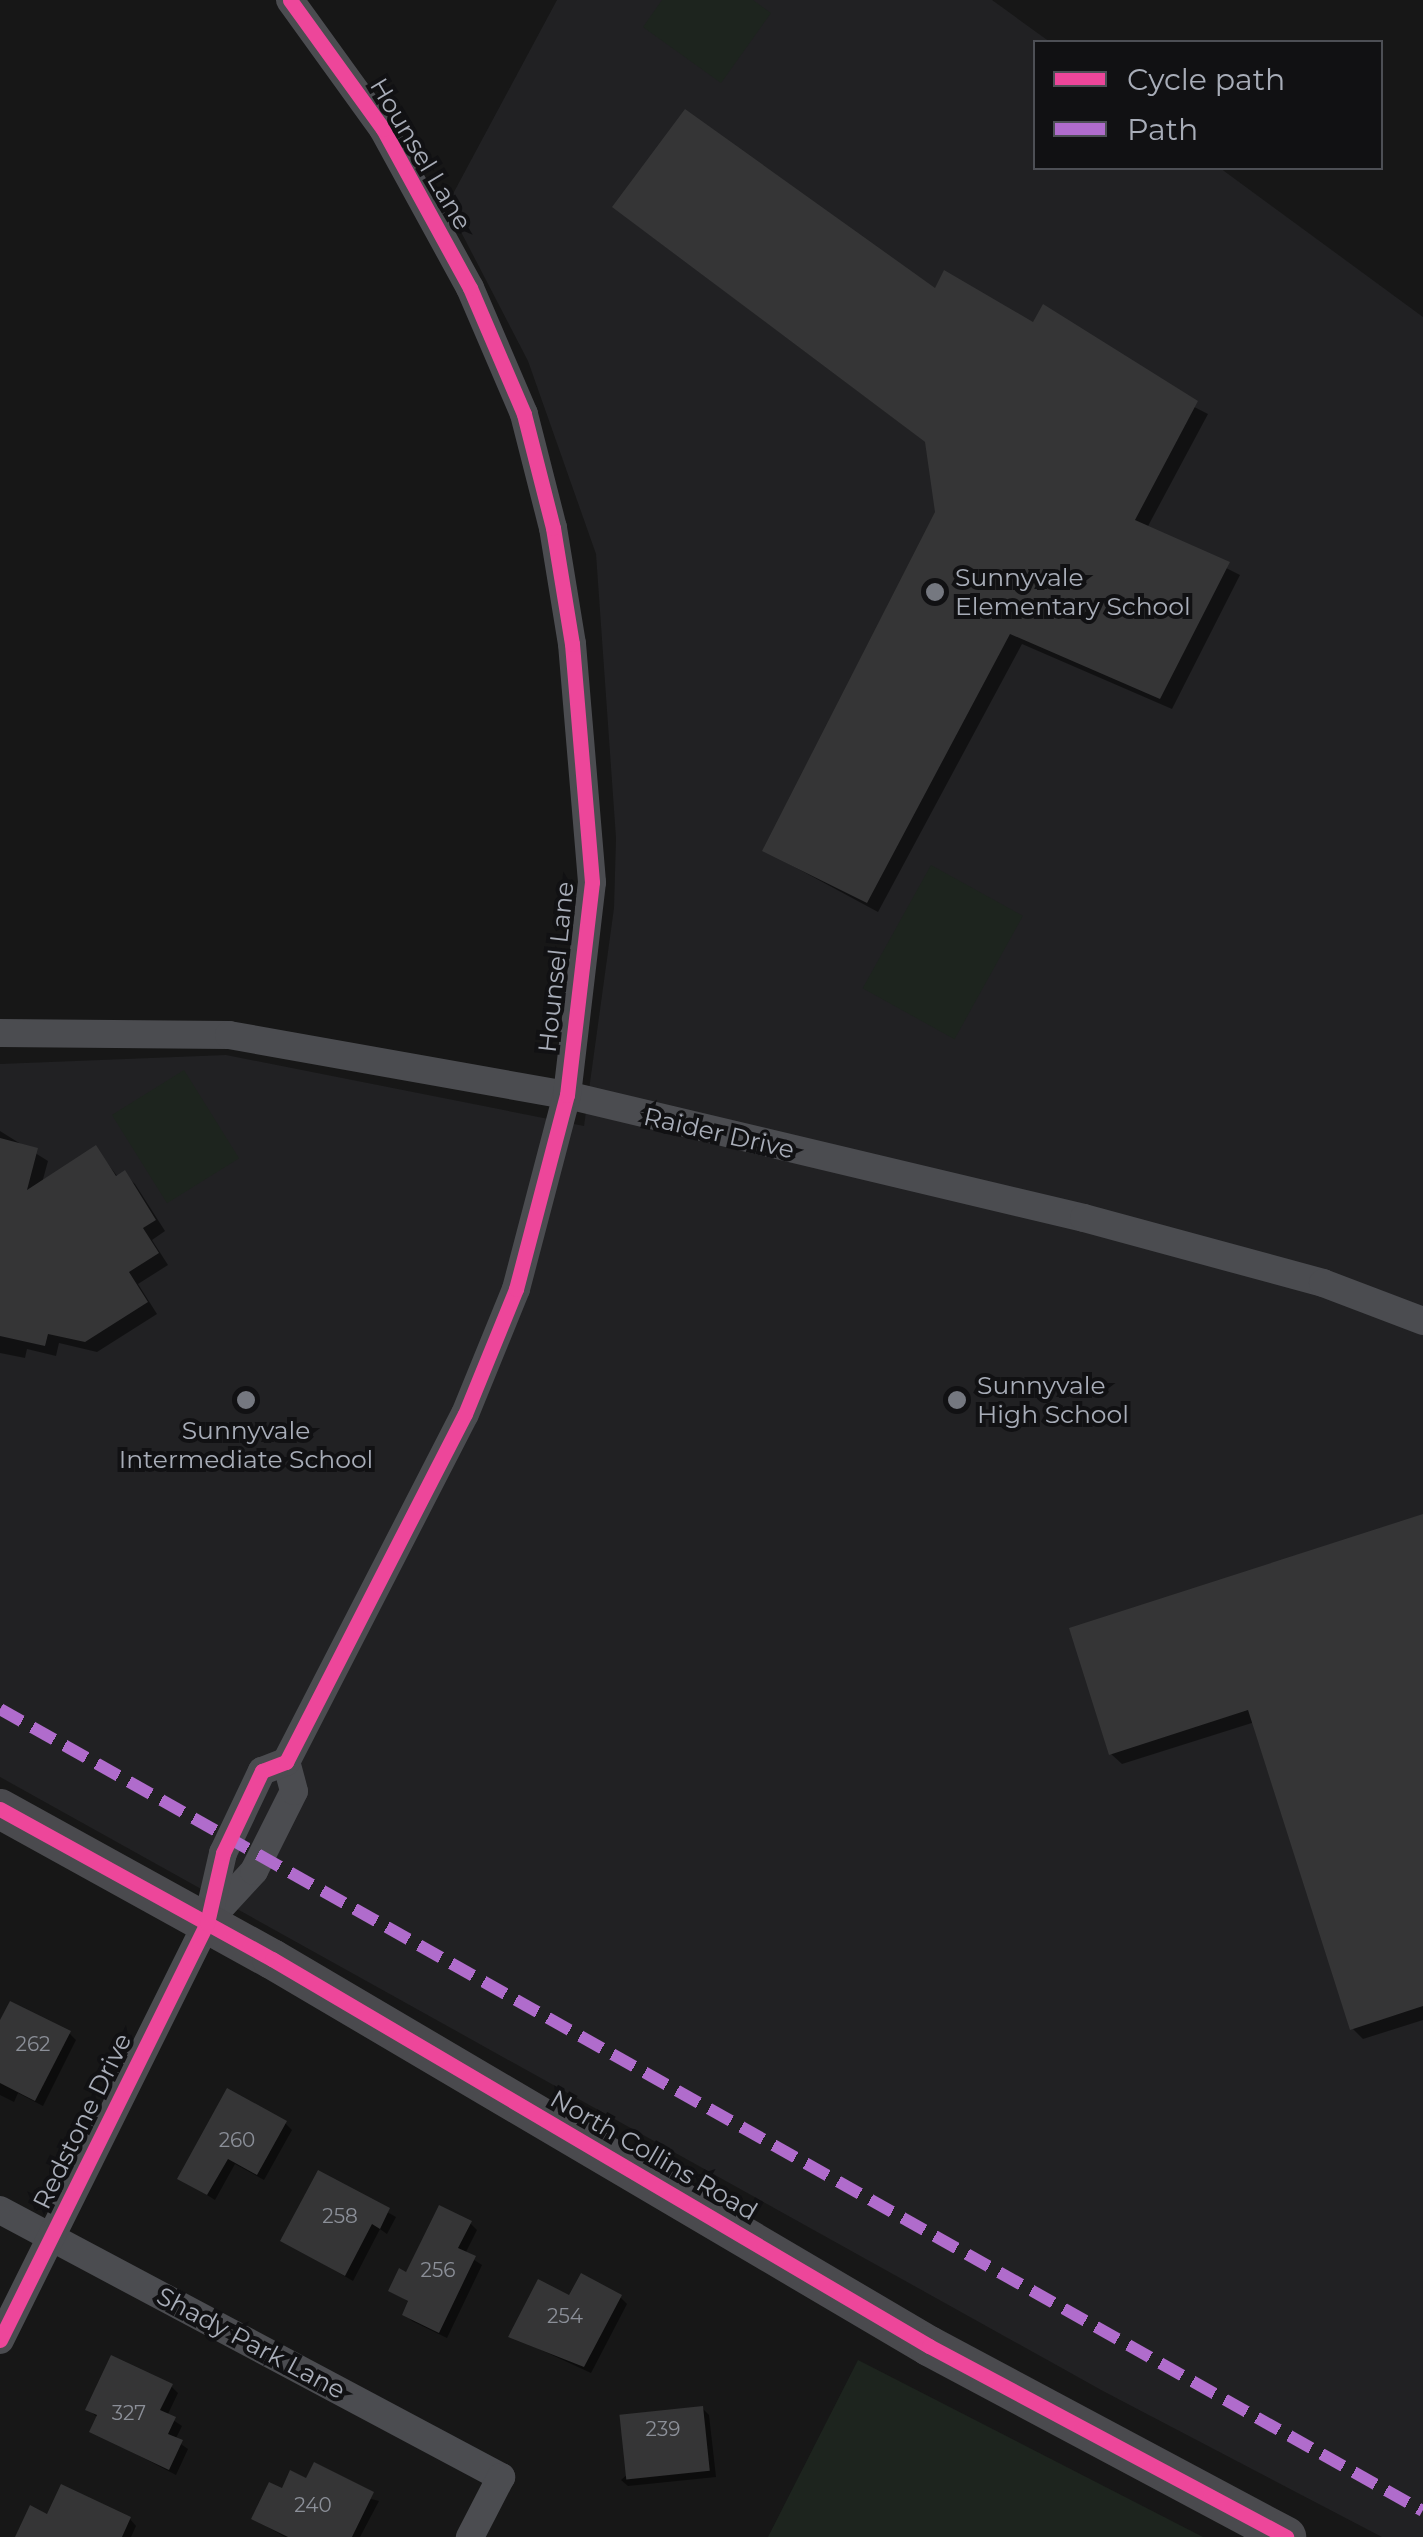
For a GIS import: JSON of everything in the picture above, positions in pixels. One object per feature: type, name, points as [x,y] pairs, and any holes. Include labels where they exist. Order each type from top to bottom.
[{"type":"street","name":"Hounsel Lane","points":[[207,1922],[254,1871],[294,1792],[286,1762],[465,1414],[516,1289],[567,1095],[592,882],[572,644],[544,490],[524,414],[448,243],[383,129],[290,0]]},
{"type":"street","name":"Raider Drive","points":[[0,1033],[229,1035],[567,1095],[1084,1218],[1323,1283],[1423,1321]]},
{"type":"street","name":"North Collins Road","points":[[0,1810],[207,1922],[928,2346],[1286,2537]]},
{"type":"street","name":"Redstone Drive","points":[[0,2340],[207,1922]]},
{"type":"street","name":"Shady Park Lane","points":[[0,2210],[500,2477],[470,2537]]},
{"type":"shaded area","points":[[557,0],[992,0],[1047,40],[1033,40],[1033,170],[1223,170],[1423,317],[1423,2537],[1382,2537],[1103,2391],[0,1777],[0,1064],[226,1055],[584,1126],[614,908],[616,838],[596,554],[528,361],[447,205]]},
{"type":"shaded area","points":[[662,0],[753,0],[771,13],[721,83],[643,27]]},
{"type":"shaded area","points":[[931,865],[1023,916],[954,1039],[863,988]]},
{"type":"shaded area","points":[[184,1070],[239,1158],[167,1203],[112,1115]]},
{"type":"shaded area","points":[[858,2360],[1203,2537],[768,2537]]},
{"type":"building","points":[[685,109],[935,288],[944,270],[1033,322],[1043,304],[1198,401],[1135,520],[1230,562],[1160,699],[1010,634],[867,903],[762,851],[935,512],[925,442],[612,207]]},
{"type":"building","points":[[0,1138],[38,1148],[27,1190],[96,1145],[116,1176],[125,1170],[156,1220],[143,1228],[159,1253],[129,1272],[148,1302],[85,1342],[48,1334],[45,1346],[0,1336]]},
{"type":"building","points":[[1423,1514],[1423,2006],[1350,2030],[1248,1710],[1109,1755],[1069,1628]]},
{"type":"building","points":[[10,2001],[71,2031],[35,2101],[0,2083],[0,2020]]},
{"type":"building","points":[[227,2088],[287,2121],[257,2175],[228,2159],[207,2195],[177,2179]]},
{"type":"building","points":[[318,2170],[390,2208],[380,2229],[372,2224],[345,2276],[280,2241]]},
{"type":"building","points":[[439,2205],[472,2221],[458,2248],[476,2256],[439,2333],[402,2315],[408,2301],[388,2291],[399,2268],[406,2272]]},
{"type":"building","points":[[581,2273],[622,2295],[584,2367],[508,2337],[538,2279],[569,2295]]},
{"type":"building","points":[[111,2355],[173,2384],[160,2410],[176,2417],[168,2434],[183,2440],[169,2470],[89,2432],[97,2415],[85,2410]]},
{"type":"building","points":[[703,2406],[710,2471],[626,2479],[619,2415]]},
{"type":"building","points":[[314,2462],[374,2492],[352,2537],[288,2537],[251,2519],[269,2482],[282,2488],[290,2470],[306,2478]]},
{"type":"building","points":[[61,2484],[131,2517],[122,2537],[15,2537],[30,2505],[47,2514]]},
{"type":"marked path","points":[[0,1709],[1423,2511]]},
{"type":"cycle path","points":[[0,2340],[207,1923],[223,1853],[262,1771],[286,1762],[465,1414],[516,1289],[567,1095],[592,882],[572,644],[553,528],[524,414],[470,288],[383,129],[290,0]]},
{"type":"cycle path","points":[[0,1809],[272,1959],[929,2346],[1286,2537]]},
{"type":"place","name":"Sunnyvale Elementary School","points":[[935,592]]},
{"type":"place","name":"Sunnyvale Intermediate School","points":[[246,1400]]},
{"type":"place","name":"Sunnyvale High School","points":[[957,1400]]}]
